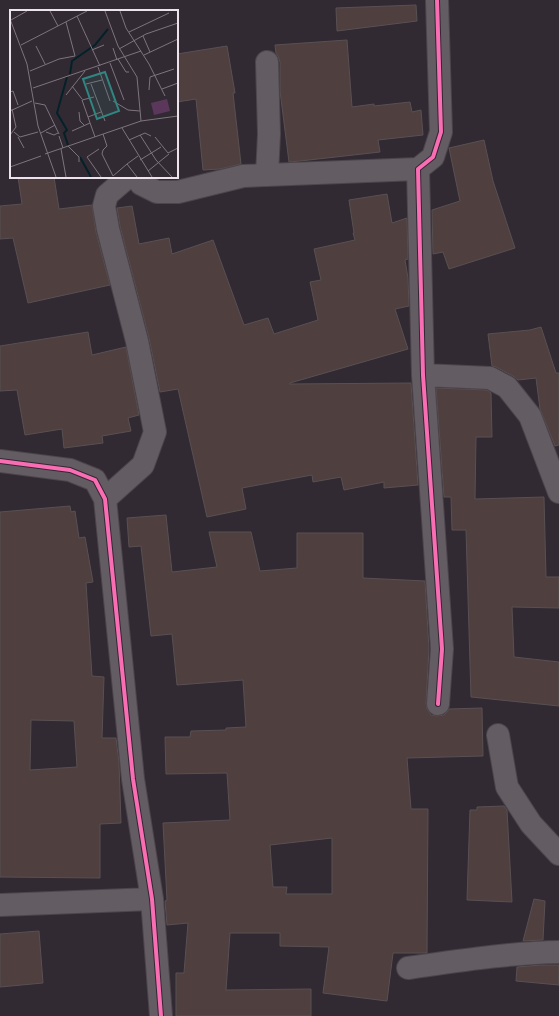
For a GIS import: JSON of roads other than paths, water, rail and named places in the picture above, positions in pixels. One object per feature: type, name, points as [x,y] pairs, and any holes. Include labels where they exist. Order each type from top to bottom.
[{"type":"street","points":[[138,178],[141,184],[157,192],[178,192],[243,176],[418,169],[433,157],[441,132],[437,0]]},
{"type":"street","points":[[267,62],[269,134],[267,175]]},
{"type":"street","points":[[418,169],[423,375],[442,649],[438,704]]},
{"type":"street","points":[[105,499],[143,465],[155,432],[137,341],[108,229],[104,206],[107,195],[127,178]]},
{"type":"street","points":[[423,375],[490,378],[507,386],[530,416],[559,492]]},
{"type":"street","points":[[0,461],[70,470],[95,480],[105,499],[133,779],[152,899],[161,1016]]},
{"type":"street","points":[[498,735],[507,787],[531,824],[559,854]]},
{"type":"street","points":[[0,905],[152,899]]},
{"type":"street","points":[[408,968],[469,959],[559,952]]}]
